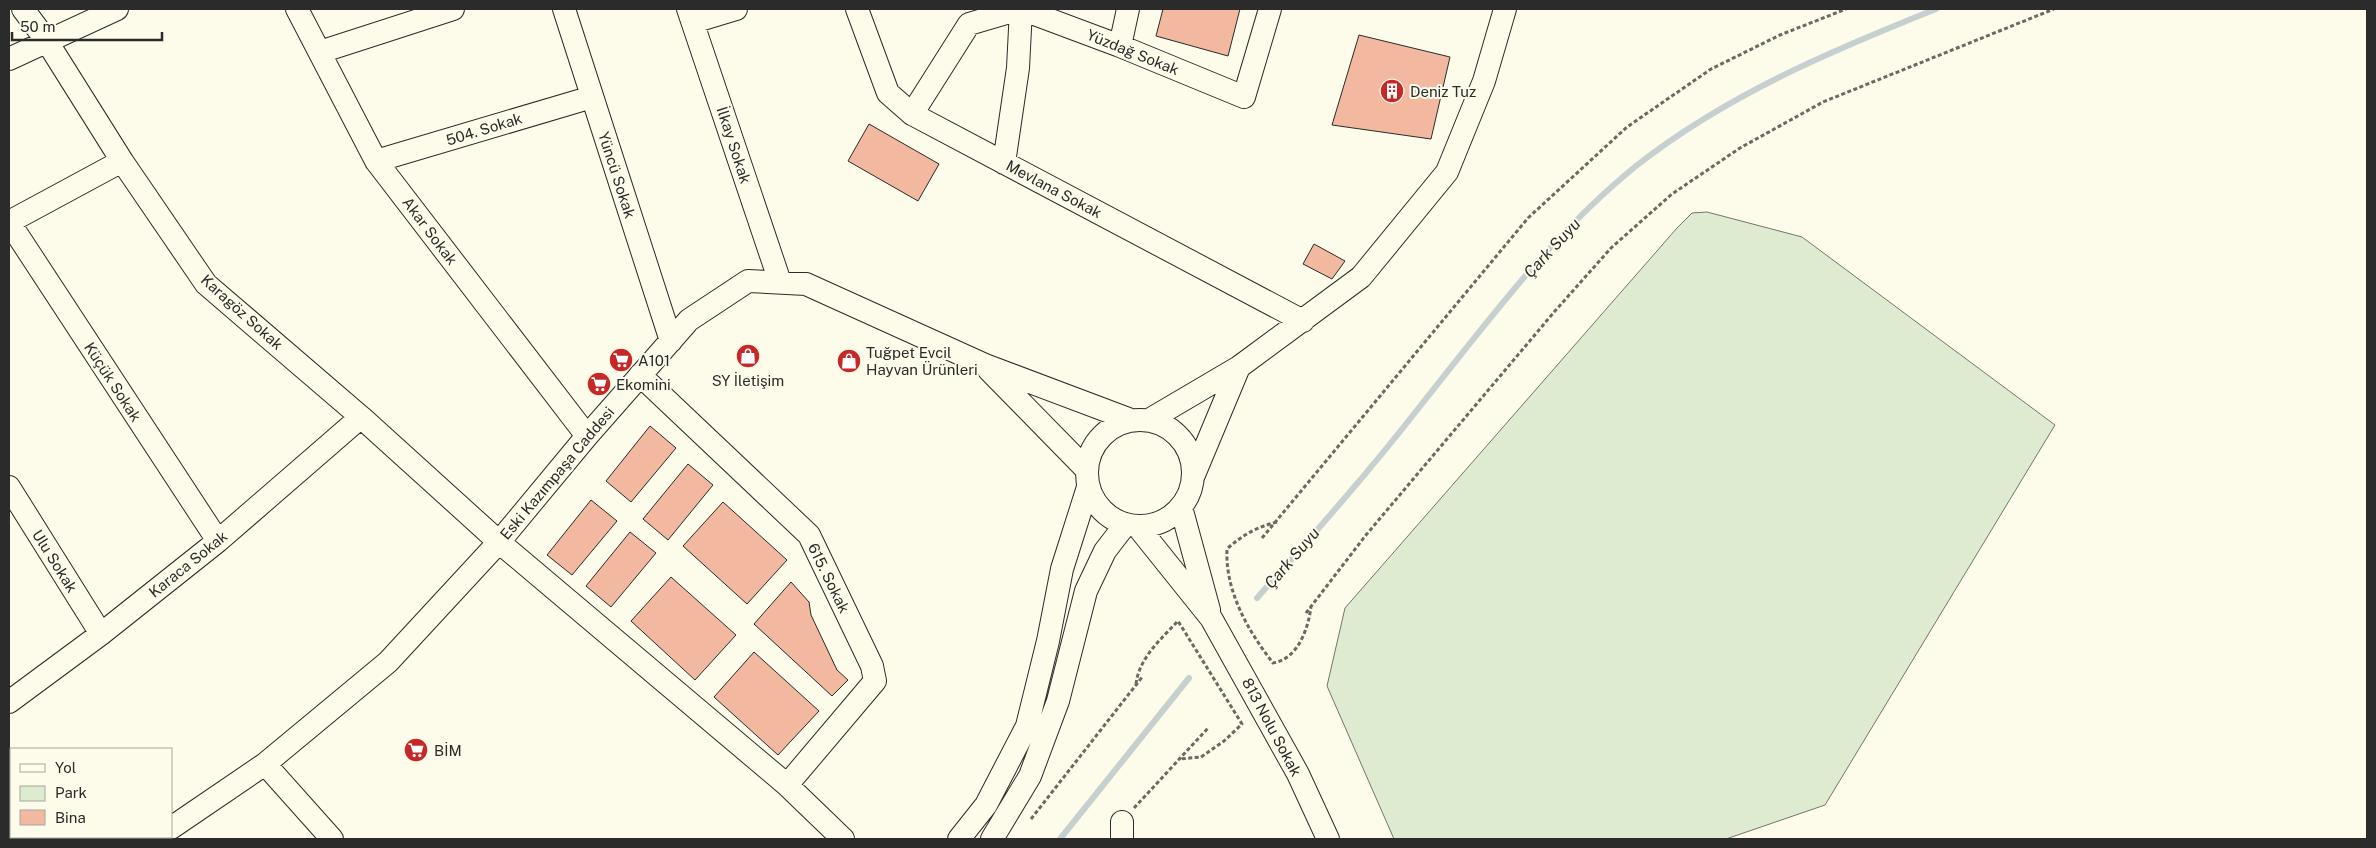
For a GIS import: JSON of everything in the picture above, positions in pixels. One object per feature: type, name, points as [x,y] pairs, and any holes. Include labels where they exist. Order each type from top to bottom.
[{"type":"street","name":"Karagöz Sokak","points":[[22,9],[46,40],[122,161],[206,284],[361,417],[499,542]]},
{"type":"street","points":[[9,59],[46,40],[117,9]]},
{"type":"street","name":"Akar Sokak","points":[[297,9],[376,161],[587,436]]},
{"type":"street","points":[[320,52],[453,9]]},
{"type":"street","name":"Yüncü Sokak","points":[[564,9],[671,341]]},
{"type":"street","points":[[691,16],[736,9]]},
{"type":"street","name":"Mevlana Sokak","points":[[858,9],[888,93],[912,114],[1303,322]]},
{"type":"street","points":[[912,114],[969,24],[1021,9],[1018,68],[1004,163]]},
{"type":"street","name":"Yüzdağ Sokak","points":[[1021,9],[1120,46],[1244,97],[1270,9]]},
{"type":"street","points":[[1120,46],[1128,9]]},
{"type":"street","points":[[959,839],[986,805],[1027,726],[1048,641],[1062,569],[1087,478],[1090,452],[1100,437],[1114,426],[1140,420],[1238,367],[1303,322],[1361,277],[1447,172],[1484,81],[1505,9]]},
{"type":"street","name":"İlkay Sokak","points":[[691,16],[780,282]]},
{"type":"street","name":"504. Sokak","points":[[376,161],[592,97]]},
{"type":"street","points":[[9,222],[122,161]]},
{"type":"street","name":"Küçük Sokak","points":[[9,222],[218,541]]},
{"type":"street","name":"Eski Kazımpaşa Caddesi","points":[[172,827],[265,764],[388,662],[499,542],[587,436],[689,320],[748,281],[806,284],[984,365],[1140,420]]},
{"type":"street","name":"Eski Kazımpaşa Caddesi","points":[[984,365],[1087,478]]},
{"type":"street","points":[[1087,478],[1096,504],[1108,517],[1131,526],[1154,525],[1169,518],[1181,507],[1190,493],[1193,478],[1238,367]]},
{"type":"street","name":"615. Sokak","points":[[640,375],[809,535],[872,666],[875,681],[787,785]]},
{"type":"street","name":"Karaca Sokak","points":[[9,702],[101,634],[218,541],[361,417]]},
{"type":"street","points":[[1140,420],[1164,425],[1182,441],[1192,462],[1193,478]]},
{"type":"street","name":"Ulu Sokak","points":[[9,487],[101,634]]},
{"type":"street","points":[[1181,507],[1211,618]]},
{"type":"street","points":[[1131,526],[1211,618]]},
{"type":"street","points":[[992,839],[1030,776],[1058,701],[1086,591],[1105,551],[1131,526]]},
{"type":"street","points":[[499,542],[787,785],[842,839]]},
{"type":"street","name":"813 Nolu Sokak","points":[[1211,618],[1293,765],[1328,839]]},
{"type":"street","points":[[265,764],[332,839]]},
{"type":"path","points":[[1262,538],[1528,218],[1627,126],[1711,69],[1780,35],[1846,9]]},
{"type":"path","points":[[1306,613],[1366,535],[1610,248],[1672,194],[1740,148],[1823,102],[2054,9]]},
{"type":"path","points":[[1277,522],[1262,526],[1238,538],[1227,550],[1226,567],[1232,593],[1262,648],[1273,663],[1281,662],[1295,649],[1308,627],[1311,606]]},
{"type":"path","points":[[1136,684],[1137,674],[1148,654],[1178,621],[1242,724],[1224,741],[1201,757],[1180,759]]},
{"type":"path","points":[[1025,826],[1143,676]]},
{"type":"path","points":[[1122,831],[1208,727]]},
{"type":"green space","points":[[1707,212],[1802,237],[2055,425],[1825,805],[1726,839],[1394,839],[1327,686],[1345,608],[1677,228],[1692,213]]},
{"type":"building","points":[[1163,9],[1240,9],[1228,56],[1156,36]]},
{"type":"building","name":"Deniz Tuz","points":[[1359,35],[1450,57],[1431,139],[1332,125]]},
{"type":"building","points":[[869,124],[939,164],[918,201],[848,161]]},
{"type":"building","points":[[1314,244],[1345,261],[1332,279],[1303,264]]},
{"type":"building","points":[[650,426],[676,448],[631,502],[606,481]]},
{"type":"building","points":[[688,464],[713,485],[668,540],[643,519]]},
{"type":"building","points":[[591,500],[617,521],[572,575],[547,555]]},
{"type":"building","points":[[723,502],[787,560],[747,604],[683,546]]},
{"type":"building","points":[[630,532],[656,553],[611,607],[586,586]]},
{"type":"building","points":[[671,577],[736,635],[695,680],[631,621]]},
{"type":"building","points":[[791,582],[809,602],[811,615],[837,670],[848,680],[832,696],[754,624]]},
{"type":"building","points":[[754,652],[819,711],[778,755],[714,697]]},
{"type":"waterway","name":"Çark Suyu","points":[[1257,598],[1381,455],[1522,280],[1576,220],[1605,192],[1670,141],[1706,117],[1743,96],[1819,58],[1936,9]]},
{"type":"waterway","name":"Çark Suyu","points":[[1060,839],[1189,678]]},
{"type":"place","name":"Deniz Tuz","points":[[1392,91]]},
{"type":"place","name":"SY İletişim","points":[[748,356]]},
{"type":"place","name":"A101","points":[[621,360]]},
{"type":"place","name":"Tuğpet Evcil Hayvan Ürünleri","points":[[849,361]]},
{"type":"place","name":"Ekomini","points":[[599,384]]},
{"type":"place","name":"BİM","points":[[416,750]]}]
